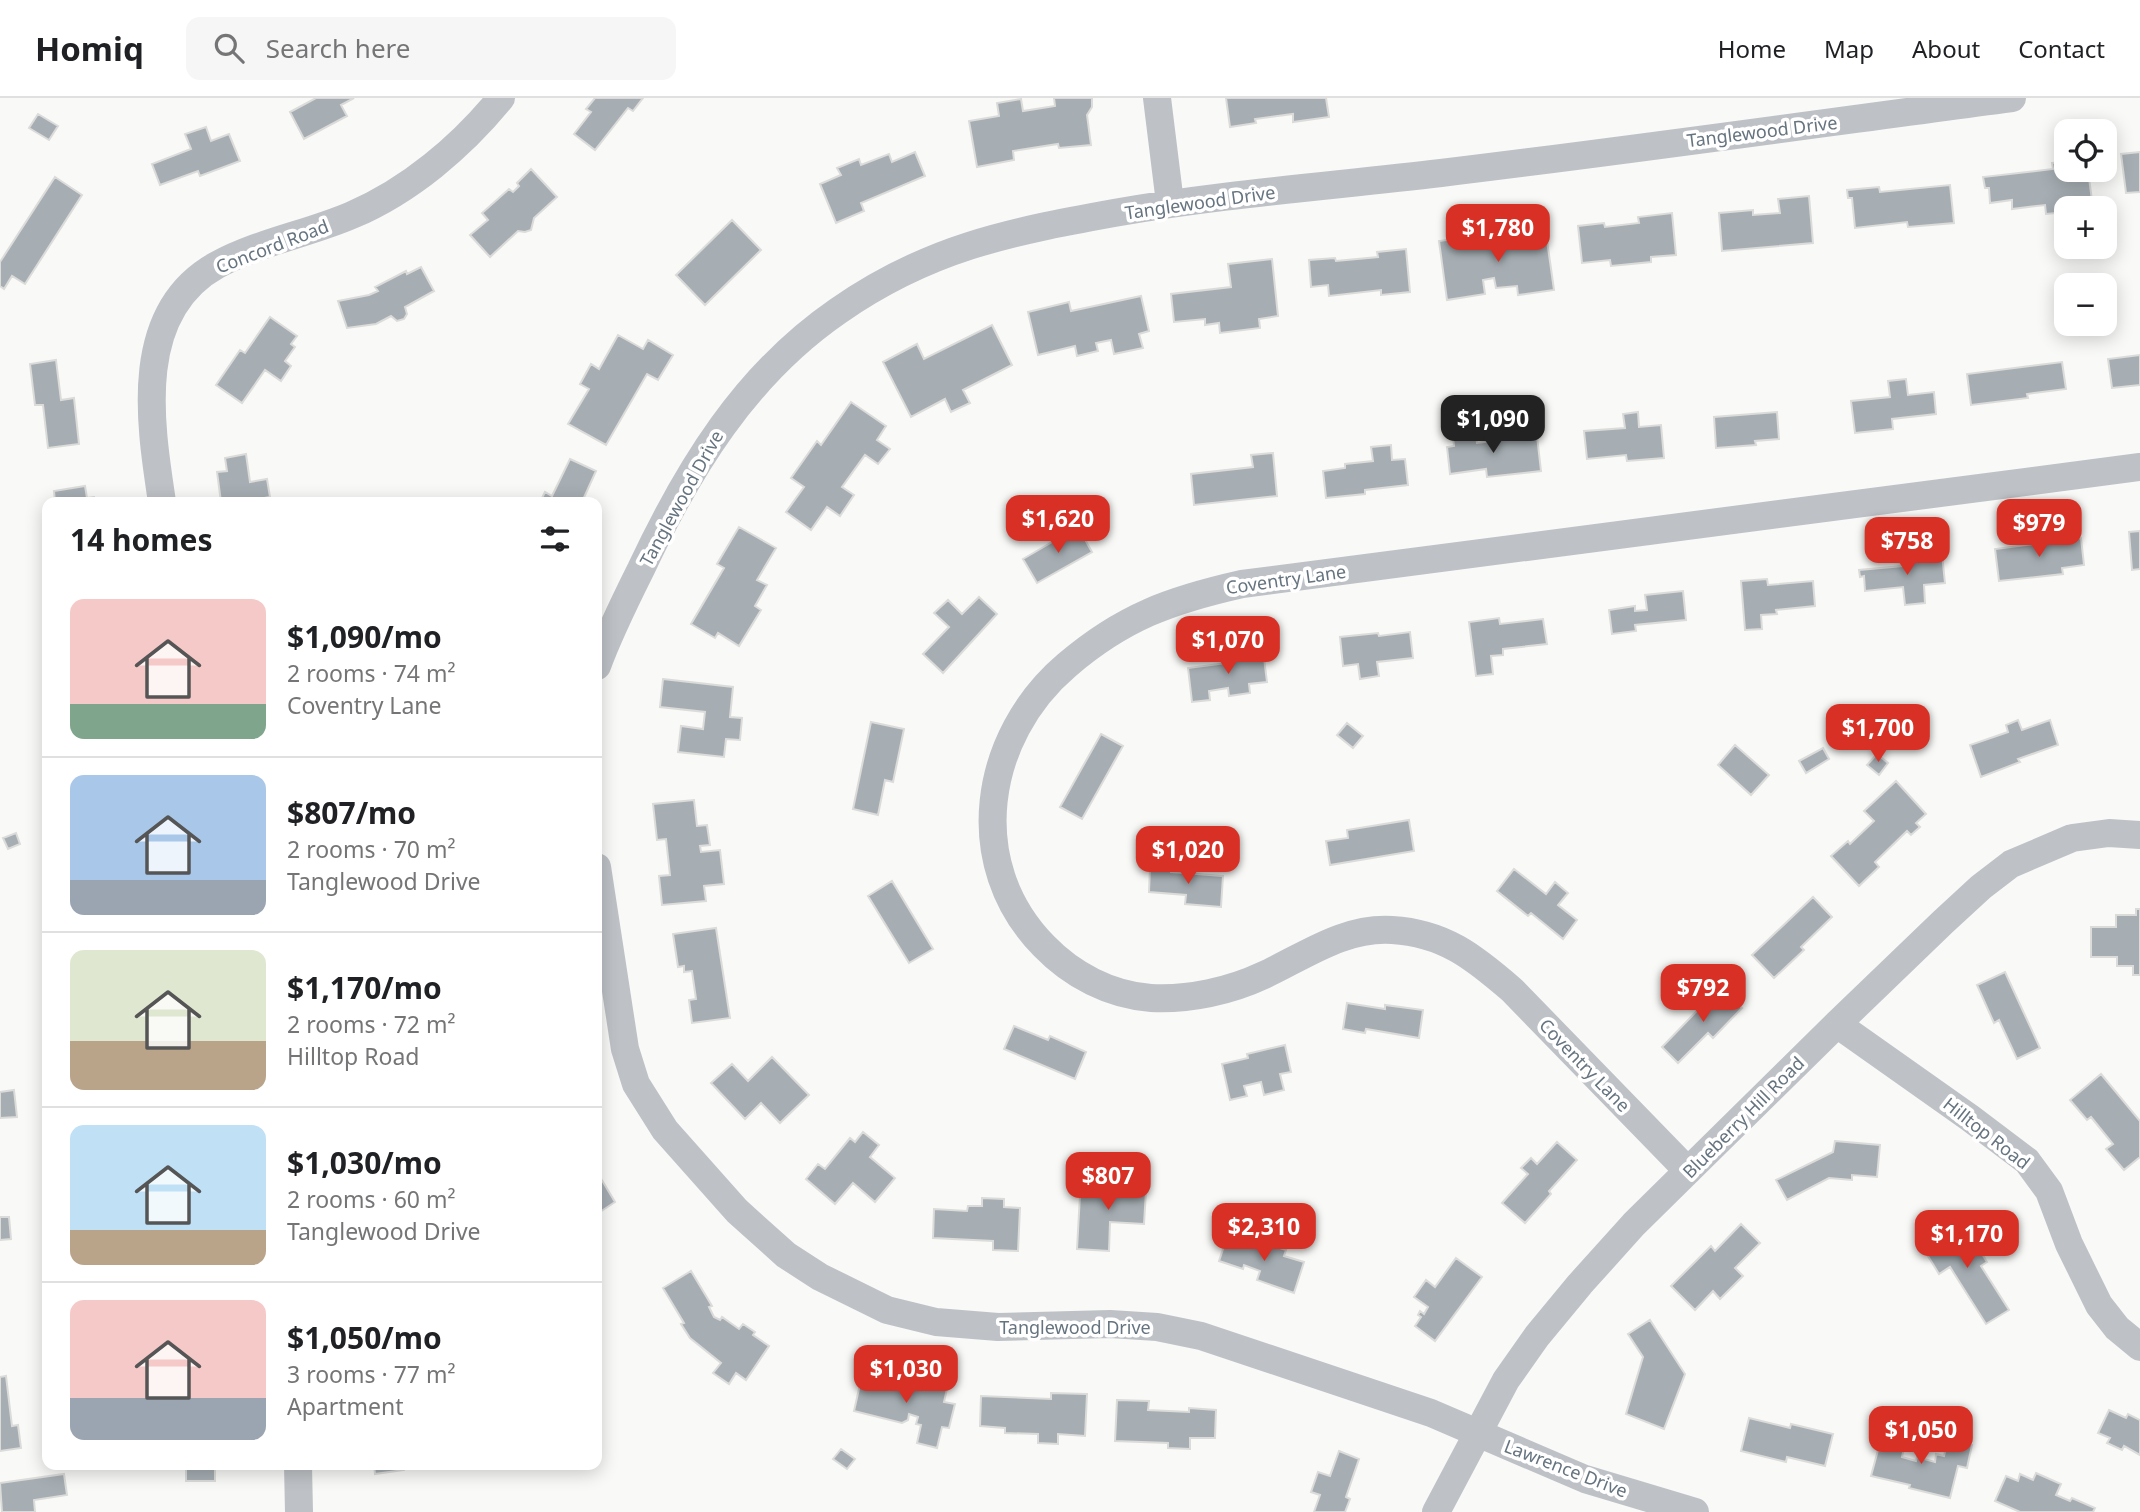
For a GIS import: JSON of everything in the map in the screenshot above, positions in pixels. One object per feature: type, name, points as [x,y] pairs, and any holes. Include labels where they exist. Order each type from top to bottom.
[{"type":"street","name":"Concord Road","points":[[161,497],[155,454],[152,375],[160,336],[182,296],[198,278],[219,264],[354,215],[397,190],[436,163],[471,132],[501,98]]},
{"type":"street","points":[[1157,98],[1170,204]]},
{"type":"street","name":"Tanglewood Drive","points":[[602,652],[653,543],[703,453],[732,411],[758,380],[801,338],[874,288],[932,258],[1023,230],[1170,204],[1443,172],[2012,98]]},
{"type":"street","name":"Coventry Lane","points":[[1688,1171],[1512,990],[1485,966],[1436,937],[1412,932],[1364,931],[1344,937],[1246,984],[1191,996],[1134,996],[1092,982],[1073,971],[1053,956],[1020,917],[996,856],[992,821],[995,785],[998,769],[1017,723],[1051,679],[1084,650],[1120,626],[1187,597],[1242,584],[2140,467]]},
{"type":"street","name":"Blueberry Hill Road","points":[[1436,1512],[1506,1380],[1537,1336],[1589,1274],[1688,1171],[1837,1024],[1952,914],[2011,864],[2072,838],[2109,833],[2140,835]]},
{"type":"street","name":"Tanglewood Drive","points":[[602,900],[625,1049],[629,1068],[642,1094],[665,1130],[737,1212],[786,1255],[820,1278],[887,1310],[936,1322],[998,1327],[1110,1324],[1157,1327],[1201,1336],[1431,1413],[1477,1433]]},
{"type":"street","name":"Hilltop Road","points":[[1837,1024],[2027,1161],[2049,1191],[2074,1256],[2099,1305],[2117,1328],[2140,1347]]},
{"type":"street","name":"Lawrence Drive","points":[[1477,1433],[1585,1479],[1695,1512]]},
{"type":"street","points":[[298,1470],[299,1512]]},
{"type":"building","points":[[316,98],[354,98],[341,105],[347,116],[304,139],[290,112]]},
{"type":"building","points":[[595,98],[643,98],[633,111],[628,108],[595,150],[574,134],[591,112],[586,109]]},
{"type":"building","points":[[1054,98],[1092,98],[1092,107],[1087,115],[1091,145],[1059,148],[1058,144],[1013,151],[1014,160],[977,167],[969,121],[999,116],[997,103],[1021,99],[1023,111],[1055,106]]},
{"type":"building","points":[[1226,98],[1326,98],[1329,117],[1293,122],[1293,114],[1255,119],[1256,123],[1230,127]]},
{"type":"building","points":[[38,114],[58,126],[49,140],[29,128]]},
{"type":"building","points":[[206,127],[211,141],[229,134],[240,161],[200,176],[198,171],[160,185],[152,164],[191,149],[185,134]]},
{"type":"building","points":[[915,152],[925,176],[861,203],[864,211],[836,223],[820,184],[841,175],[837,168],[859,159],[861,165],[889,154],[892,162]]},
{"type":"building","points":[[2140,152],[2140,192],[2126,193],[2121,154]]},
{"type":"building","points":[[2054,163],[2054,182],[2090,182],[2091,196],[2054,196],[2054,213],[2046,214],[2045,205],[2012,209],[2012,200],[1990,203],[1989,188],[1985,188],[1983,177],[2053,169]]},
{"type":"building","points":[[531,169],[557,197],[534,218],[531,230],[518,231],[490,257],[470,235],[488,220],[482,213],[509,189],[513,192],[519,186],[517,183]]},
{"type":"building","points":[[55,177],[82,195],[25,284],[12,276],[4,289],[0,286],[0,262]]},
{"type":"building","points":[[1950,185],[1954,223],[1908,227],[1907,222],[1855,228],[1852,198],[1848,198],[1847,190],[1879,187],[1880,192]]},
{"type":"building","points":[[1809,196],[1813,243],[1722,251],[1719,213],[1753,210],[1753,215],[1780,213],[1778,199]]},
{"type":"building","points":[[1672,213],[1676,255],[1651,257],[1651,262],[1611,266],[1610,260],[1582,263],[1578,226],[1604,223],[1605,227],[1639,223],[1638,217]]},
{"type":"building","points":[[732,220],[761,250],[705,305],[676,275]]},
{"type":"building","points":[[1545,226],[1554,290],[1518,295],[1517,286],[1496,288],[1494,278],[1483,280],[1485,294],[1447,300],[1439,241],[1468,237],[1470,246],[1508,241],[1506,232]]},
{"type":"building","points":[[1406,249],[1410,292],[1381,295],[1381,290],[1329,296],[1328,285],[1311,287],[1309,260],[1335,258],[1336,261],[1378,257],[1377,252]]},
{"type":"building","points":[[1272,259],[1278,316],[1259,319],[1260,328],[1220,333],[1219,323],[1205,325],[1205,319],[1174,322],[1171,294],[1231,287],[1228,264]]},
{"type":"building","points":[[421,267],[434,291],[405,307],[407,314],[404,319],[397,321],[391,316],[376,324],[347,328],[338,301],[369,295],[378,291],[375,287],[406,271],[407,274]]},
{"type":"building","points":[[1141,296],[1149,331],[1139,334],[1143,348],[1114,354],[1111,340],[1096,343],[1098,351],[1077,356],[1075,346],[1038,355],[1028,312],[1069,302],[1071,311]]},
{"type":"building","points":[[270,317],[297,336],[291,344],[295,347],[285,361],[291,366],[281,381],[265,370],[242,403],[216,385],[240,350],[245,353]]},
{"type":"building","points":[[992,325],[1012,365],[963,390],[970,403],[951,412],[945,399],[911,417],[883,362],[917,344],[924,359]]},
{"type":"building","points":[[618,335],[643,349],[648,340],[673,355],[658,380],[647,374],[606,445],[568,424],[589,389],[580,384],[591,364],[599,369]]},
{"type":"building","points":[[2140,355],[2140,385],[2112,388],[2108,359]]},
{"type":"building","points":[[56,360],[61,400],[74,398],[79,444],[48,448],[43,405],[35,405],[30,364]]},
{"type":"building","points":[[2062,362],[2066,389],[2027,394],[2028,398],[1971,405],[1967,374]]},
{"type":"building","points":[[1906,379],[1908,395],[1934,392],[1936,414],[1892,419],[1893,429],[1855,433],[1851,401],[1890,397],[1888,381]]},
{"type":"building","points":[[851,402],[886,426],[877,440],[890,449],[878,464],[865,455],[842,487],[854,495],[840,516],[827,507],[811,530],[786,512],[804,487],[791,478],[817,441],[821,445]]},
{"type":"building","points":[[1638,412],[1639,427],[1661,425],[1664,458],[1627,461],[1626,455],[1587,459],[1584,431],[1625,428],[1623,414]]},
{"type":"building","points":[[1777,412],[1779,439],[1755,441],[1756,445],[1716,448],[1714,417]]},
{"type":"building","points":[[1475,426],[1477,443],[1537,436],[1541,471],[1487,477],[1486,469],[1450,474],[1447,447],[1454,446],[1452,429]]},
{"type":"building","points":[[1391,445],[1392,460],[1405,459],[1408,485],[1365,490],[1365,494],[1326,498],[1323,471],[1345,468],[1345,464],[1373,461],[1371,447]]},
{"type":"building","points":[[1273,453],[1277,496],[1194,505],[1191,474],[1253,467],[1251,455]]},
{"type":"building","points":[[246,454],[250,482],[267,479],[270,497],[220,497],[217,472],[227,471],[225,458]]},
{"type":"building","points":[[570,459],[596,471],[584,497],[542,497],[545,492],[552,496]]},
{"type":"building","points":[[85,486],[87,497],[55,497],[54,491]]},
{"type":"building","points":[[739,527],[776,548],[757,580],[767,585],[755,606],[761,610],[739,646],[718,633],[715,638],[691,624],[724,568],[717,564]]},
{"type":"building","points":[[1078,527],[1092,552],[1037,583],[1023,559]]},
{"type":"building","points":[[2140,531],[2140,569],[2132,570],[2129,532]]},
{"type":"building","points":[[2081,538],[2084,565],[2062,568],[2063,574],[1999,581],[1995,549]]},
{"type":"building","points":[[1942,554],[1945,583],[1924,585],[1925,603],[1905,605],[1903,587],[1865,591],[1864,576],[1860,577],[1859,570],[1902,566],[1901,559]]},
{"type":"building","points":[[1767,579],[1768,585],[1813,581],[1815,606],[1776,610],[1777,614],[1761,615],[1762,629],[1745,630],[1741,581]]},
{"type":"building","points":[[1683,591],[1686,620],[1635,625],[1636,631],[1612,634],[1609,610],[1635,606],[1635,611],[1647,610],[1645,595]]},
{"type":"building","points":[[979,597],[997,614],[943,673],[923,654],[949,627],[934,613],[948,600],[962,614]]},
{"type":"building","points":[[1499,618],[1500,624],[1543,619],[1547,644],[1503,649],[1503,655],[1491,656],[1493,674],[1476,676],[1469,622]]},
{"type":"building","points":[[1410,632],[1413,658],[1377,662],[1379,676],[1360,679],[1358,664],[1343,666],[1340,637]]},
{"type":"building","points":[[1263,650],[1267,682],[1249,684],[1250,693],[1229,696],[1228,688],[1209,691],[1210,700],[1192,702],[1188,668],[1227,663],[1226,655]]},
{"type":"building","points":[[663,679],[733,687],[730,717],[742,718],[740,740],[726,739],[724,757],[678,752],[681,726],[703,729],[705,712],[660,707]]},
{"type":"building","points":[[2018,720],[2022,730],[2050,720],[2058,745],[2018,759],[2020,762],[1981,777],[1970,745],[2008,732],[2006,725]]},
{"type":"building","points":[[871,722],[904,729],[893,782],[885,780],[878,815],[853,809]]},
{"type":"building","points":[[1347,723],[1363,736],[1353,748],[1337,735]]},
{"type":"building","points":[[1101,734],[1123,746],[1082,819],[1060,807]]},
{"type":"building","points":[[1735,745],[1769,775],[1751,795],[1718,765]]},
{"type":"building","points":[[1823,748],[1829,759],[1806,773],[1799,761]]},
{"type":"building","points":[[1877,754],[1888,763],[1879,775],[1867,765]]},
{"type":"building","points":[[1896,781],[1926,814],[1916,823],[1920,827],[1911,835],[1907,831],[1875,862],[1879,867],[1859,886],[1831,856],[1848,841],[1850,844],[1874,821],[1864,811]]},
{"type":"building","points":[[694,800],[697,826],[707,825],[710,845],[700,846],[701,852],[720,850],[724,884],[704,886],[706,901],[662,905],[659,876],[670,875],[666,839],[657,840],[653,804]]},
{"type":"building","points":[[1409,820],[1414,851],[1330,865],[1326,841],[1348,838],[1347,830]]},
{"type":"building","points":[[16,833],[20,844],[8,849],[3,838]]},
{"type":"building","points":[[1150,867],[1171,868],[1171,872],[1223,876],[1221,907],[1185,904],[1186,895],[1149,892]]},
{"type":"building","points":[[1514,869],[1546,894],[1555,882],[1568,893],[1558,905],[1577,920],[1563,939],[1531,913],[1528,916],[1497,891]]},
{"type":"building","points":[[892,881],[933,949],[909,963],[868,896]]},
{"type":"building","points":[[1813,897],[1832,917],[1801,947],[1804,950],[1774,978],[1752,955]]},
{"type":"building","points":[[2136,909],[2140,909],[2140,975],[2133,975],[2133,966],[2117,966],[2117,957],[2091,957],[2091,927],[2116,927],[2116,915],[2136,915]]},
{"type":"building","points":[[716,928],[730,1018],[692,1023],[689,1000],[696,999],[692,971],[684,972],[684,966],[678,967],[673,934]]},
{"type":"building","points":[[2005,972],[2040,1048],[2017,1059],[1999,1020],[1994,1023],[1977,985]]},
{"type":"building","points":[[1720,987],[1742,1008],[1713,1038],[1708,1033],[1678,1063],[1662,1047]]},
{"type":"building","points":[[1347,1003],[1385,1009],[1385,1005],[1423,1010],[1419,1038],[1366,1029],[1365,1033],[1343,1029]]},
{"type":"building","points":[[1014,1026],[1048,1040],[1050,1036],[1086,1052],[1075,1079],[1004,1049]]},
{"type":"building","points":[[1285,1045],[1291,1072],[1280,1074],[1284,1090],[1264,1095],[1261,1082],[1244,1086],[1247,1096],[1230,1100],[1222,1064],[1248,1058],[1247,1054]]},
{"type":"building","points":[[772,1057],[809,1095],[780,1123],[761,1103],[745,1119],[711,1083],[732,1064],[748,1081]]},
{"type":"building","points":[[2101,1074],[2140,1121],[2140,1157],[2124,1170],[2106,1149],[2113,1144],[2091,1117],[2087,1120],[2070,1100]]},
{"type":"building","points":[[14,1090],[17,1117],[0,1118],[0,1092]]},
{"type":"building","points":[[863,1132],[879,1145],[870,1157],[895,1178],[875,1202],[853,1183],[835,1204],[806,1179],[818,1164],[825,1169],[850,1138],[855,1142]]},
{"type":"building","points":[[1835,1141],[1880,1145],[1877,1177],[1852,1175],[1852,1180],[1829,1178],[1787,1200],[1776,1180],[1833,1152]]},
{"type":"building","points":[[1557,1142],[1577,1160],[1525,1223],[1502,1203],[1528,1174],[1521,1168],[1531,1158],[1537,1164]]},
{"type":"building","points":[[1097,1179],[1130,1181],[1129,1190],[1146,1191],[1144,1224],[1110,1222],[1109,1251],[1077,1249],[1080,1195],[1087,1195],[1087,1186],[1096,1187]]},
{"type":"building","points":[[602,1180],[615,1202],[602,1211]]},
{"type":"building","points":[[982,1198],[1004,1199],[1004,1207],[1020,1208],[1018,1251],[993,1250],[993,1241],[933,1238],[934,1209],[967,1211],[968,1206],[982,1206]]},
{"type":"building","points":[[0,1217],[9,1217],[11,1239],[0,1240]]},
{"type":"building","points":[[1963,1223],[1987,1262],[1981,1266],[2009,1310],[1986,1324],[1950,1267],[1939,1274],[1923,1248]]},
{"type":"building","points":[[1741,1224],[1760,1243],[1735,1268],[1743,1276],[1720,1299],[1713,1291],[1695,1310],[1671,1286],[1711,1246],[1715,1251]]},
{"type":"building","points":[[1227,1237],[1254,1246],[1256,1240],[1286,1250],[1284,1256],[1304,1262],[1294,1293],[1257,1280],[1260,1271],[1219,1261]]},
{"type":"building","points":[[1456,1258],[1482,1277],[1435,1341],[1415,1326],[1421,1317],[1418,1315],[1420,1311],[1424,1314],[1428,1307],[1414,1297],[1426,1280],[1435,1287]]},
{"type":"building","points":[[691,1271],[712,1306],[709,1307],[714,1317],[720,1320],[722,1317],[739,1329],[743,1324],[769,1346],[746,1380],[736,1373],[729,1384],[713,1373],[721,1363],[690,1338],[681,1324],[684,1323],[663,1288]]},
{"type":"building","points":[[1650,1320],[1685,1374],[1664,1429],[1626,1414],[1643,1357],[1628,1334]]},
{"type":"building","points":[[863,1371],[900,1380],[899,1384],[924,1390],[926,1384],[947,1389],[944,1402],[955,1404],[949,1428],[942,1427],[937,1448],[917,1443],[921,1425],[916,1424],[918,1417],[909,1414],[908,1420],[902,1423],[854,1411]]},
{"type":"building","points":[[6,1376],[12,1426],[18,1425],[21,1448],[0,1451],[0,1377]]},
{"type":"building","points":[[1051,1393],[1087,1394],[1085,1436],[1058,1434],[1058,1444],[1038,1443],[1038,1434],[1005,1433],[1005,1428],[980,1426],[981,1396],[1051,1399]]},
{"type":"building","points":[[1117,1400],[1149,1401],[1148,1410],[1216,1410],[1215,1438],[1190,1438],[1190,1449],[1168,1448],[1168,1443],[1115,1441]]},
{"type":"building","points":[[2109,1410],[2126,1418],[2128,1414],[2140,1420],[2140,1455],[2124,1446],[2122,1450],[2107,1443],[2110,1438],[2098,1433]]},
{"type":"building","points":[[1749,1418],[1790,1428],[1791,1424],[1833,1434],[1825,1466],[1787,1457],[1786,1462],[1741,1451]]},
{"type":"building","points":[[1890,1430],[1907,1434],[1902,1457],[1916,1461],[1917,1457],[1935,1462],[1936,1454],[1944,1456],[1948,1439],[1972,1445],[1967,1468],[1958,1466],[1950,1498],[1871,1476],[1878,1450],[1882,1451]]},
{"type":"building","points":[[841,1449],[855,1459],[847,1469],[833,1459]]},
{"type":"building","points":[[1339,1451],[1359,1459],[1346,1497],[1350,1499],[1345,1512],[1314,1512],[1320,1495],[1311,1492],[1318,1472],[1330,1476]]},
{"type":"building","points":[[186,1470],[215,1470],[215,1481],[186,1481]]},
{"type":"building","points":[[375,1470],[404,1470],[375,1474]]},
{"type":"building","points":[[2036,1473],[2061,1484],[2056,1495],[2070,1501],[2072,1498],[2095,1508],[2093,1512],[2020,1512],[1995,1501],[2006,1476],[2018,1481],[2020,1474],[2033,1480]]},
{"type":"building","points":[[64,1474],[67,1495],[34,1500],[35,1512],[2,1512],[0,1483]]}]
